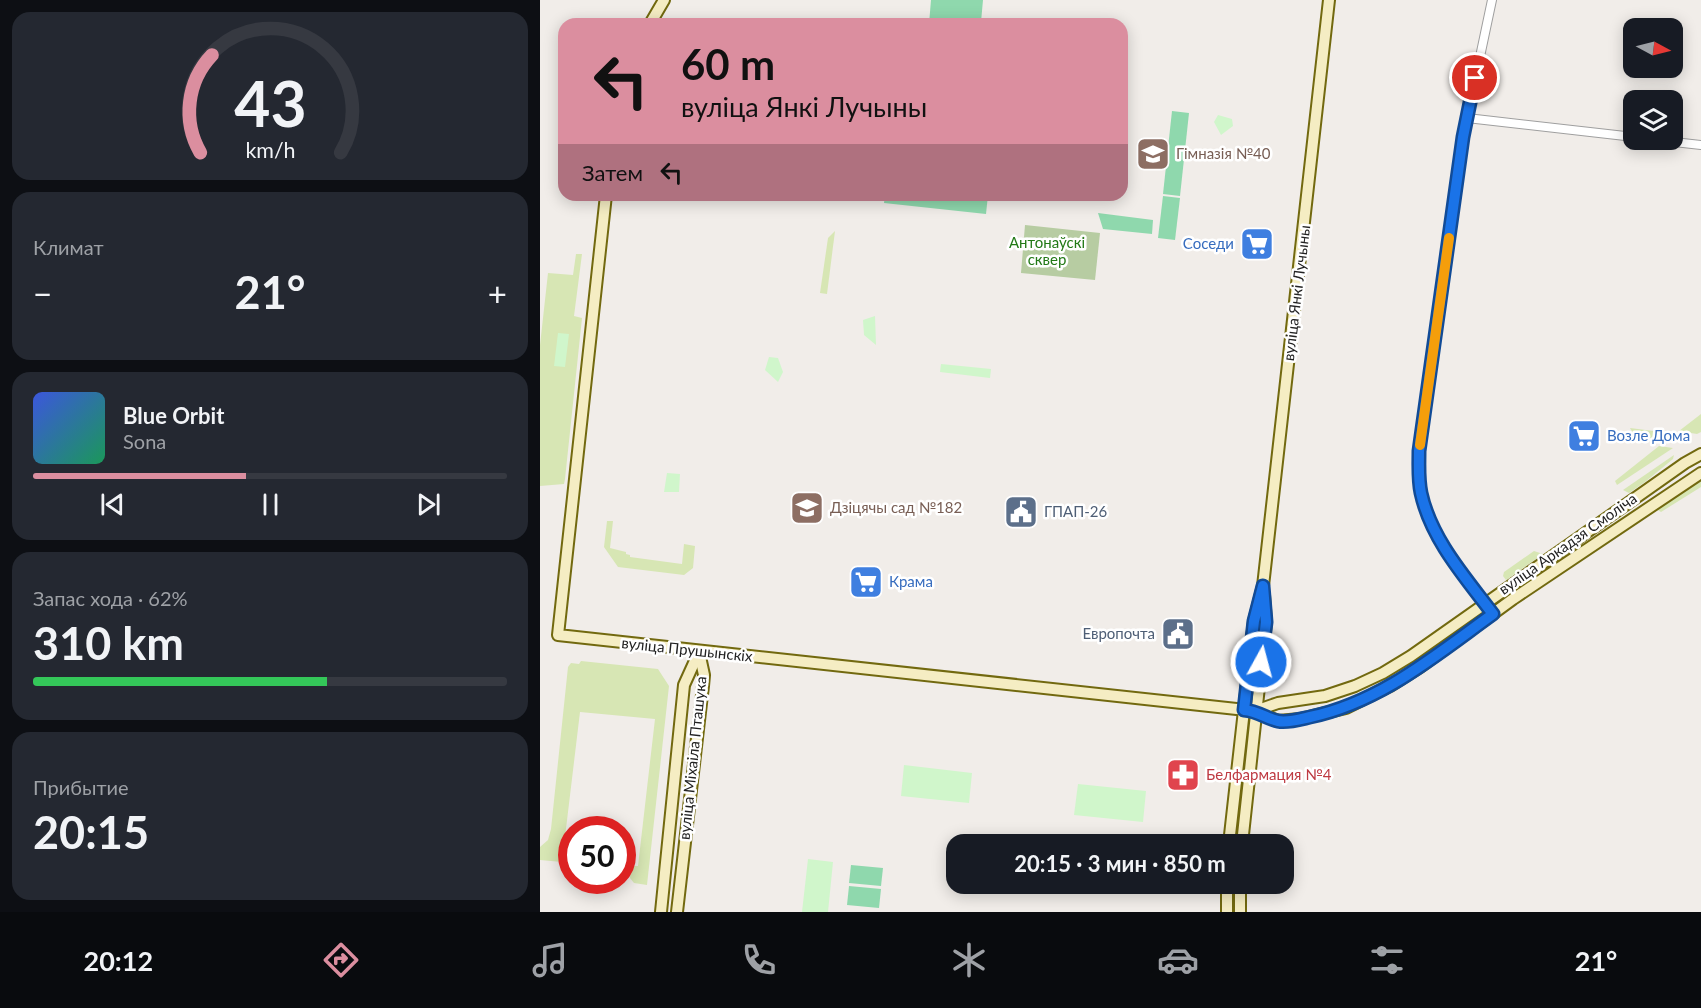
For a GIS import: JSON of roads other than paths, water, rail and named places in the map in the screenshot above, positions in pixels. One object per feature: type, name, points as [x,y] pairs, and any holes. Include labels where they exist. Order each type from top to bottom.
[{"type":"main road","points":[[654,18],[664,0]]},
{"type":"main road","name":"вуліца Янкі Лучыны","points":[[1230,834],[1254,621],[1263,586],[1329,0]]},
{"type":"main road","name":"вуліца Прушынскіх","points":[[605,201],[558,635],[1255,711]]},
{"type":"main road","name":"вуліца Аркадзя Смоліча","points":[[1255,711],[1278,703],[1325,696],[1383,673],[1411,656],[1701,454]]},
{"type":"main road","name":"вуліца Аркадзя Смоліча","points":[[1255,711],[1278,721],[1329,713],[1363,701],[1420,668],[1493,614],[1701,473]]},
{"type":"main road","name":"вуліца Янкі Лучыны","points":[[1243,834],[1266,622],[1263,586]]},
{"type":"main road","name":"вуліца Міхаіла Пташука","points":[[661,912],[684,685],[699,652]]},
{"type":"main road","name":"вуліца Міхаіла Пташука","points":[[676,912],[704,675],[699,652]]},
{"type":"main road","points":[[1227,894],[1227,912]]},
{"type":"main road","points":[[1240,894],[1240,912]]},
{"type":"street","points":[[1492,0],[1467,118],[1419,451],[1419,472],[1421,495],[1437,536],[1493,614]]},
{"type":"street","points":[[1467,118],[1623,136]]},
{"type":"street","points":[[1683,143],[1701,145]]},
{"type":"place","name":"Гімназія №40","points":[[1153,154]]},
{"type":"place","name":"Соседи","points":[[1257,244]]},
{"type":"place","name":"Возле Дома","points":[[1584,436]]},
{"type":"place","name":"Дзіцячы сад №182","points":[[807,508]]},
{"type":"place","name":"ГПАП-26","points":[[1021,512]]},
{"type":"place","name":"Крама","points":[[866,582]]},
{"type":"place","name":"Европочта","points":[[1178,634]]},
{"type":"place","name":"Белфармация №4","points":[[1183,775]]},
{"type":"park label","name":"Антонаўскі сквер","points":[[1047,252]]}]
